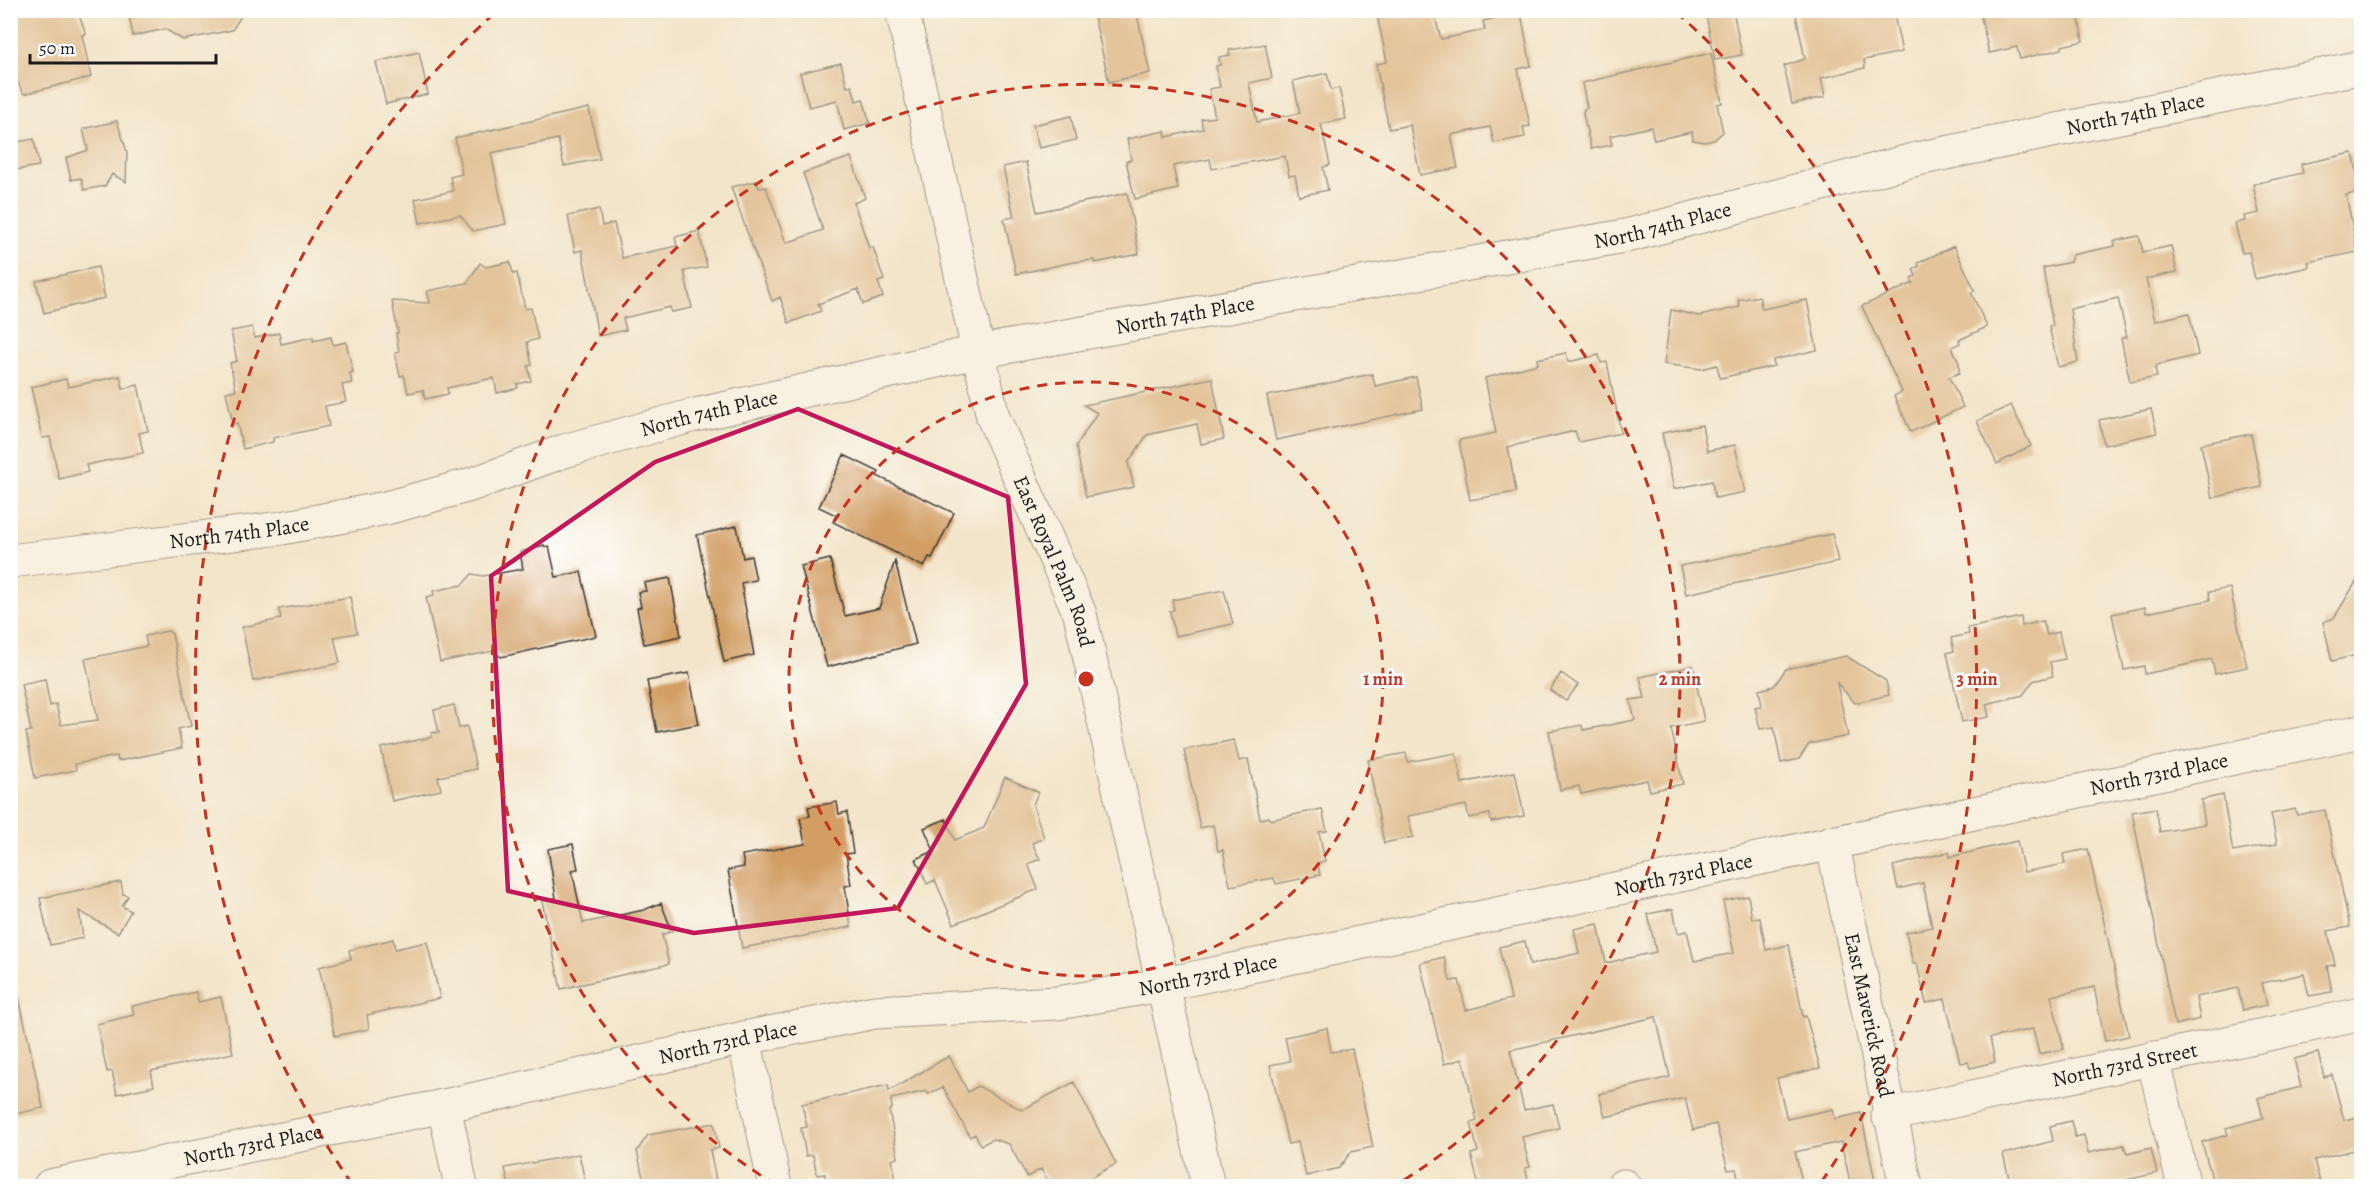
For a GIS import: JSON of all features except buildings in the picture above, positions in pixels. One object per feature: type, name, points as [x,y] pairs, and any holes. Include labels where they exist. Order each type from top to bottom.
[{"type":"street","name":"East Royal Palm Road","points":[[902,10],[993,417],[1080,614],[1161,985],[1208,1186]]},
{"type":"street","name":"North 74th Place","points":[[10,561],[282,528],[386,508],[470,484],[564,451],[691,416],[977,352],[1630,235],[1917,159],[2361,67]]},
{"type":"street","name":"North 73rd Place","points":[[50,1186],[147,1177],[444,1106],[744,1038],[875,1012],[1058,1004],[1161,985],[2361,731]]},
{"type":"street","name":"East Maverick Road","points":[[1832,842],[1888,1116],[1906,1186]]},
{"type":"street","name":"North 73rd Street","points":[[1888,1116],[2361,1014]]},
{"type":"street","points":[[744,1038],[775,1186]]},
{"type":"street","points":[[2153,1058],[2184,1186]]},
{"type":"street","points":[[444,1106],[461,1186]]},
{"type":"highlighted area","points":[[798,409],[1008,497],[1026,684],[898,908],[694,933],[508,891],[491,576],[655,462]]}]
